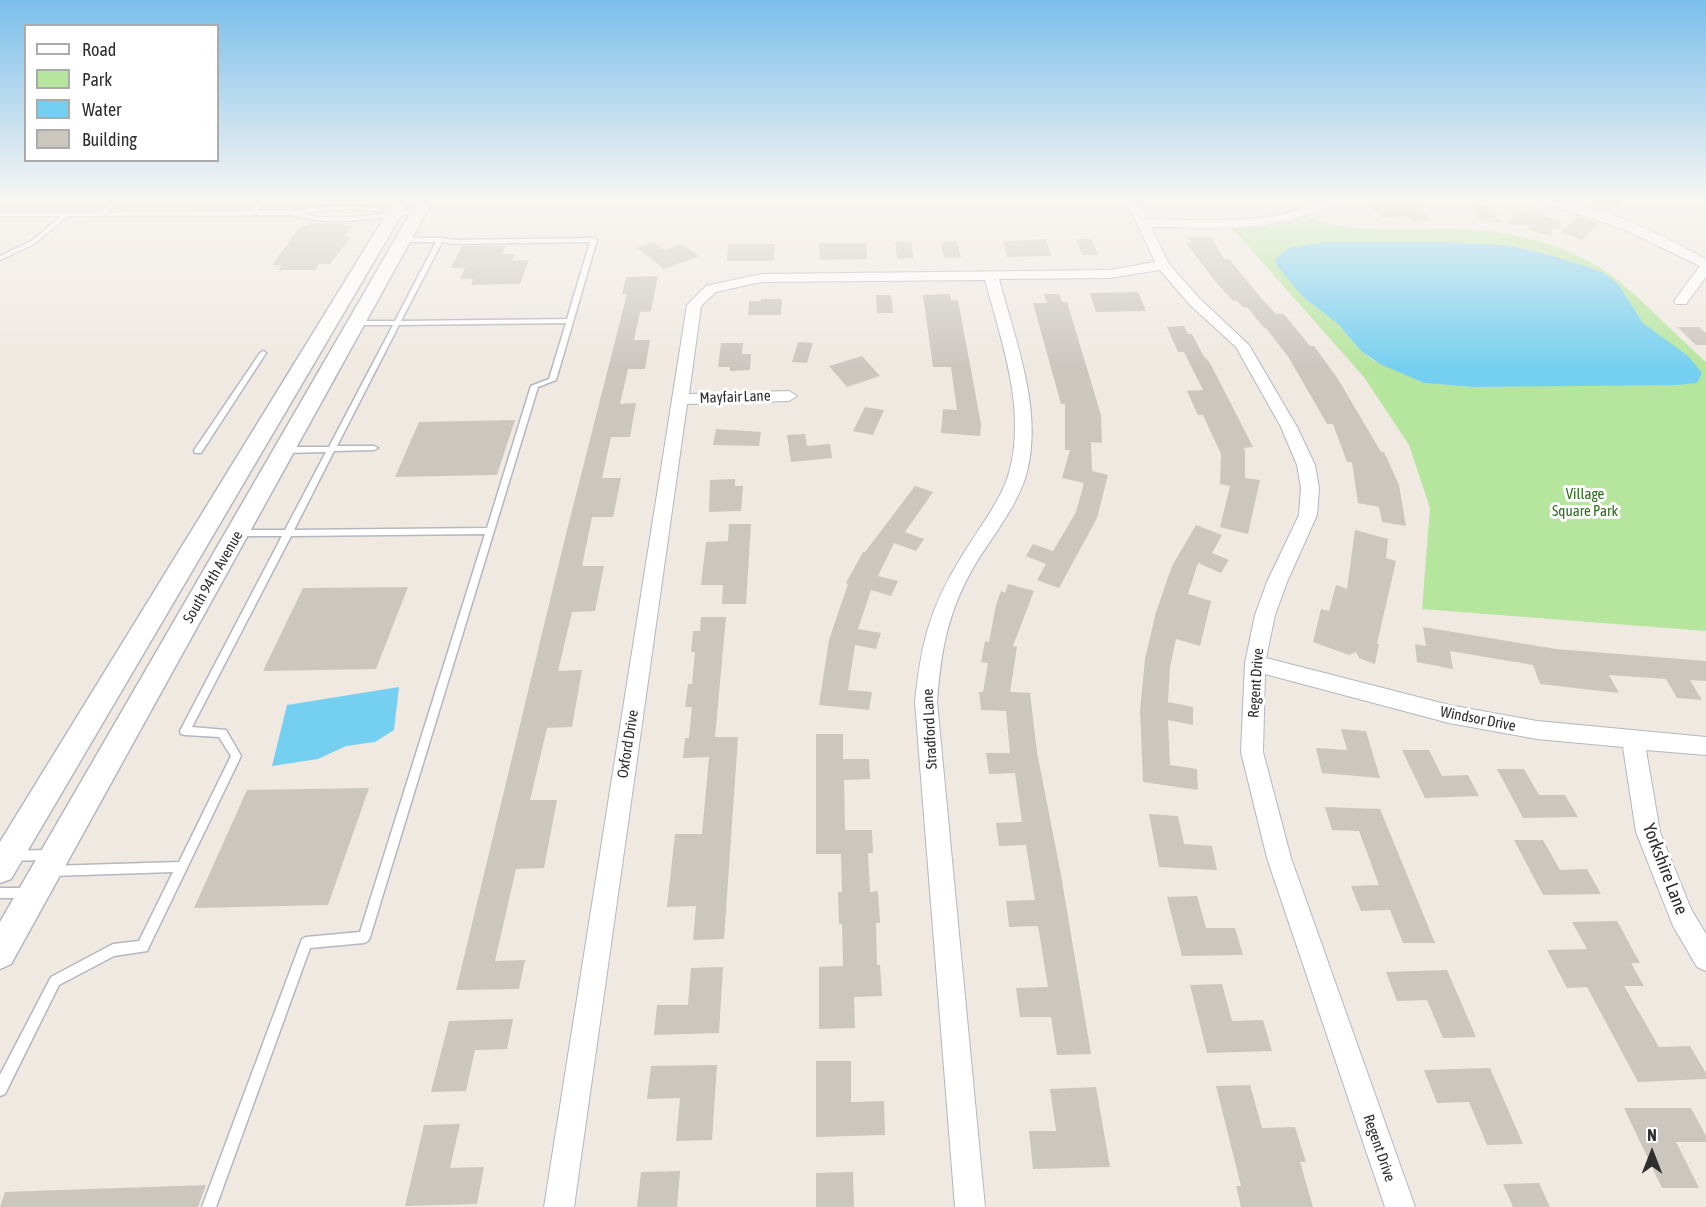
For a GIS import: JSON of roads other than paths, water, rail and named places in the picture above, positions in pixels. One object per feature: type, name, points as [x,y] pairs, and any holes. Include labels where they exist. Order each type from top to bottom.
[{"type":"street","points":[[2,860],[380,256]]},
{"type":"street","name":"South 94th Avenue","points":[[0,953],[395,256]]},
{"type":"street","name":"Regent Drive","points":[[1159,256],[1163,265],[1194,301],[1242,345],[1289,426],[1306,465],[1310,488],[1308,515],[1277,582],[1265,615],[1255,663],[1252,752],[1279,858],[1400,1207]]},
{"type":"street","points":[[1681,301],[1706,266],[1689,256]]},
{"type":"street","points":[[991,275],[1110,274],[1163,265]]},
{"type":"street","name":"Oxford Drive","points":[[559,1207],[694,305],[711,289],[761,278],[991,275]]},
{"type":"street","name":"Stradford Lane","points":[[970,1207],[926,702],[931,647],[945,605],[1002,506],[1020,465],[1024,437],[1023,417],[1014,366],[991,275]]},
{"type":"street","name":"Mayfair Lane","points":[[680,399],[789,396]]},
{"type":"street","name":"Windsor Drive","points":[[1255,663],[1449,714],[1537,730],[1706,746]]},
{"type":"street","name":"Yorkshire Lane","points":[[1633,740],[1648,832],[1682,917],[1706,958]]},
{"type":"lane","points":[[0,1089],[56,981],[113,950],[143,946],[236,756],[222,733],[185,731],[431,256]]},
{"type":"lane","points":[[209,1207],[306,942],[364,937],[535,386],[552,380],[589,256]]},
{"type":"lane","points":[[356,324],[570,321]]},
{"type":"lane","points":[[198,451],[263,353]]},
{"type":"lane","points":[[285,450],[374,448]]},
{"type":"lane","points":[[238,533],[490,531]]},
{"type":"lane","points":[[2,860],[181,867]]},
{"type":"lane","points":[[0,893],[34,893]]},
{"type":"water","points":[[1278,256],[1554,256],[1604,273],[1619,285],[1643,323],[1688,356],[1702,373],[1697,383],[1677,385],[1473,387],[1424,383],[1380,364],[1361,351],[1338,324],[1303,297],[1277,266],[1275,259]]},
{"type":"water","points":[[399,687],[394,730],[375,742],[346,746],[318,759],[272,766],[287,705]]},
{"type":"park label","name":"Village Square Park","points":[[1585,502]]}]
